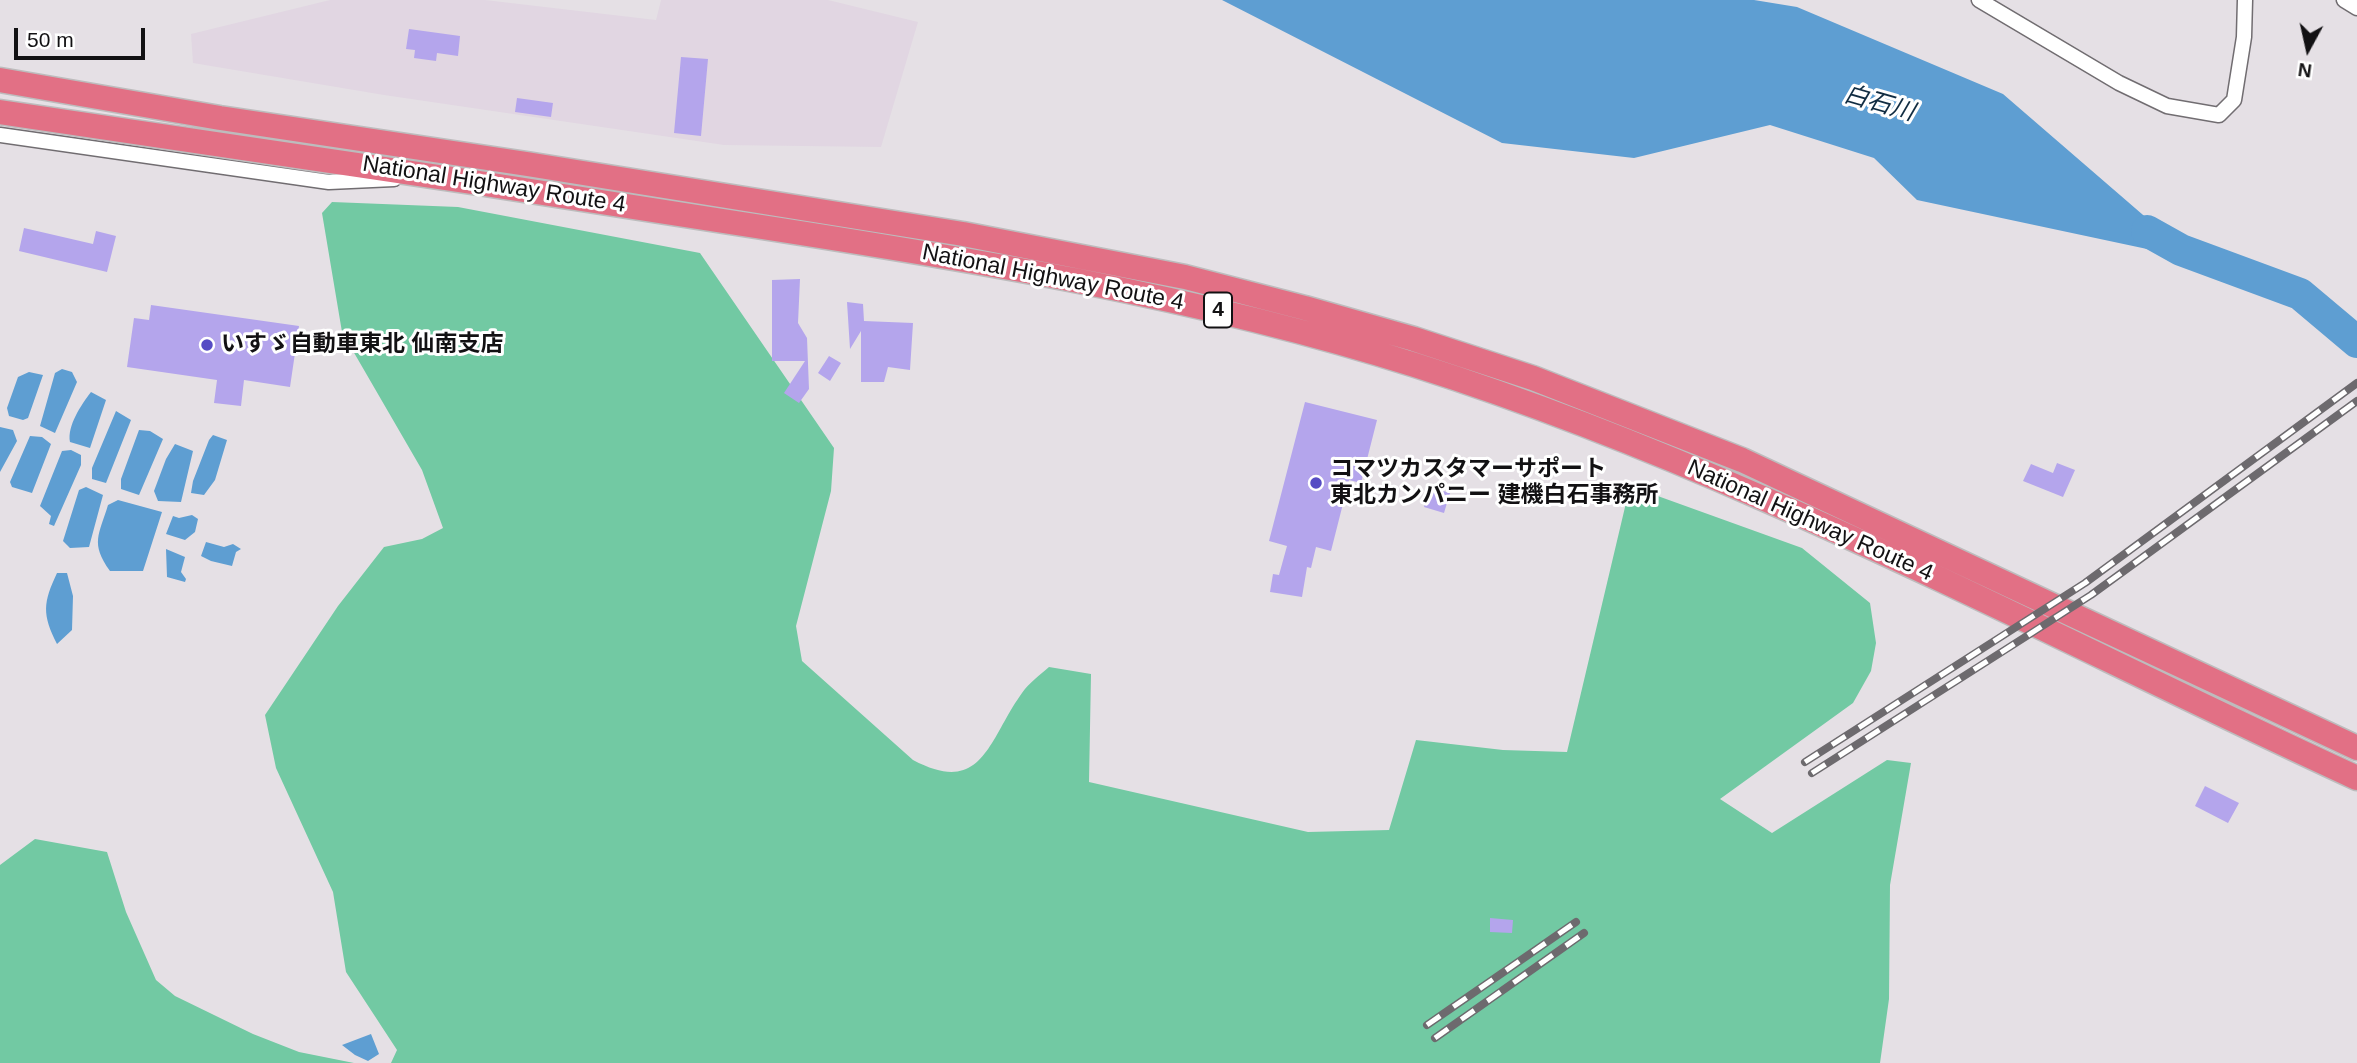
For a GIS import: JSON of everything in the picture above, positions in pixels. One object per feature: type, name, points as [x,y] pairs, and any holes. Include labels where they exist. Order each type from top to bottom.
[{"type":"highway","name":"National Highway Route 4","points":[[0,80],[220,118],[963,234],[1185,277],[1305,308],[1414,339],[1533,378],[1742,460],[2357,748]]},
{"type":"highway","name":"National Highway Route 4","points":[[0,112],[443,177],[1049,275],[1214,309],[1413,364],[1552,412],[1798,513],[2357,778]]},
{"type":"street","points":[[1979,0],[2119,83],[2167,106],[2219,115],[2234,100],[2244,37],[2245,0]]},
{"type":"street","points":[[2344,0],[2357,8]]},
{"type":"street","points":[[0,135],[328,182],[443,177]]},
{"type":"shaded area","points":[[330,0],[485,0],[656,20],[661,0],[828,0],[918,22],[881,147],[724,145],[384,95],[193,63],[191,34]]},
{"type":"green space","points":[[332,202],[458,207],[700,253],[834,448],[831,491],[796,626],[802,661],[913,760],[936,770],[955,772],[969,767],[981,758],[1022,693],[1049,667],[1091,674],[1089,782],[1308,832],[1389,830],[1416,740],[1503,750],[1567,752],[1630,486],[1802,548],[1870,603],[1876,643],[1871,671],[1853,703],[1720,799],[1772,833],[1887,760],[1911,763],[1890,885],[1889,999],[1880,1063],[391,1063],[397,1050],[346,972],[333,892],[276,768],[265,715],[338,606],[384,547],[422,539],[443,528],[422,470],[342,332],[322,213]]},
{"type":"green space","points":[[35,839],[107,852],[126,912],[156,980],[175,996],[253,1034],[299,1052],[354,1063],[0,1063],[0,865]]},
{"type":"water","points":[[1222,0],[1754,0],[1797,7],[2003,94],[2194,259],[1917,200],[1874,158],[1770,125],[1634,158],[1502,143]]},
{"type":"water","points":[[62,369],[72,372],[77,382],[55,433],[40,426],[55,373]]},
{"type":"water","points":[[29,372],[43,375],[28,418],[23,420],[9,416],[7,408],[18,377]]},
{"type":"water","points":[[91,392],[106,400],[90,448],[70,442],[70,436],[76,416]]},
{"type":"water","points":[[116,411],[131,420],[106,483],[92,479],[92,468]]},
{"type":"water","points":[[0,427],[13,430],[17,441],[0,472]]},
{"type":"water","points":[[139,430],[150,431],[163,439],[139,495],[121,489],[121,479]]},
{"type":"water","points":[[213,435],[227,440],[215,480],[204,495],[191,493],[193,481]]},
{"type":"water","points":[[30,436],[42,437],[51,444],[32,493],[12,487],[10,482]]},
{"type":"water","points":[[175,444],[193,451],[181,502],[158,501],[154,491]]},
{"type":"water","points":[[71,450],[81,455],[81,465],[54,526],[49,524],[51,516],[40,506],[62,451]]},
{"type":"water","points":[[86,487],[103,495],[89,547],[70,548],[63,541],[79,490]]},
{"type":"water","points":[[118,500],[162,512],[143,571],[110,571],[100,553],[99,532],[108,505]]},
{"type":"water","points":[[192,515],[198,519],[195,532],[185,540],[166,534],[173,516],[179,518]]},
{"type":"water","points":[[206,542],[224,547],[233,544],[241,549],[236,552],[232,566],[201,556]]},
{"type":"water","points":[[166,549],[185,557],[181,572],[185,582],[167,577]]},
{"type":"water","points":[[57,573],[67,573],[73,596],[72,630],[57,644],[46,608]]},
{"type":"water","points":[[371,1034],[379,1054],[368,1061],[342,1045]]},
{"type":"building","points":[[409,29],[460,36],[458,56],[437,53],[436,61],[414,58],[415,50],[406,49]]},
{"type":"building","points":[[681,57],[708,59],[701,136],[674,133]]},
{"type":"building","points":[[517,98],[553,103],[551,117],[515,112]]},
{"type":"building","points":[[24,228],[93,244],[96,231],[116,236],[107,272],[19,251]]},
{"type":"building","points":[[800,279],[798,323],[807,338],[809,389],[799,403],[784,393],[805,361],[772,361],[772,280]]},
{"type":"building","points":[[847,302],[863,304],[864,321],[913,323],[910,370],[888,367],[884,382],[861,382],[861,331],[850,349]]},
{"type":"building","points":[[151,305],[299,326],[290,387],[244,380],[241,406],[214,403],[217,380],[127,367],[134,318],[149,320]]},
{"type":"building","points":[[829,356],[841,363],[830,381],[818,373]]},
{"type":"building","points":[[1305,402],[1377,420],[1361,483],[1349,480],[1331,551],[1316,547],[1311,568],[1307,567],[1302,597],[1270,592],[1273,574],[1279,575],[1287,546],[1269,541]]},
{"type":"building","points":[[2057,463],[2075,470],[2063,497],[2023,481],[2031,464],[2053,473]]},
{"type":"building","points":[[1430,487],[1450,493],[1444,513],[1424,507]]},
{"type":"building","points":[[2205,786],[2239,803],[2228,823],[2195,806]]},
{"type":"building","points":[[1490,918],[1513,920],[1512,933],[1490,932]]},
{"type":"waterway","name":"白石川","points":[[2147,231],[2181,250],[2300,294],[2357,342]]},
{"type":"railway","points":[[1805,762],[2085,583],[2357,383]]},
{"type":"railway","points":[[1812,773],[2091,595],[2357,401]]},
{"type":"railway","points":[[1427,1025],[1576,922]]},
{"type":"railway","points":[[1435,1038],[1584,933]]},
{"type":"place","name":"いすゞ自動車東北 仙南支店","points":[[207,345]]},
{"type":"place","name":"コマツカスタマーサポート 東北カンパニー 建機白石事務所","points":[[1316,483]]}]
